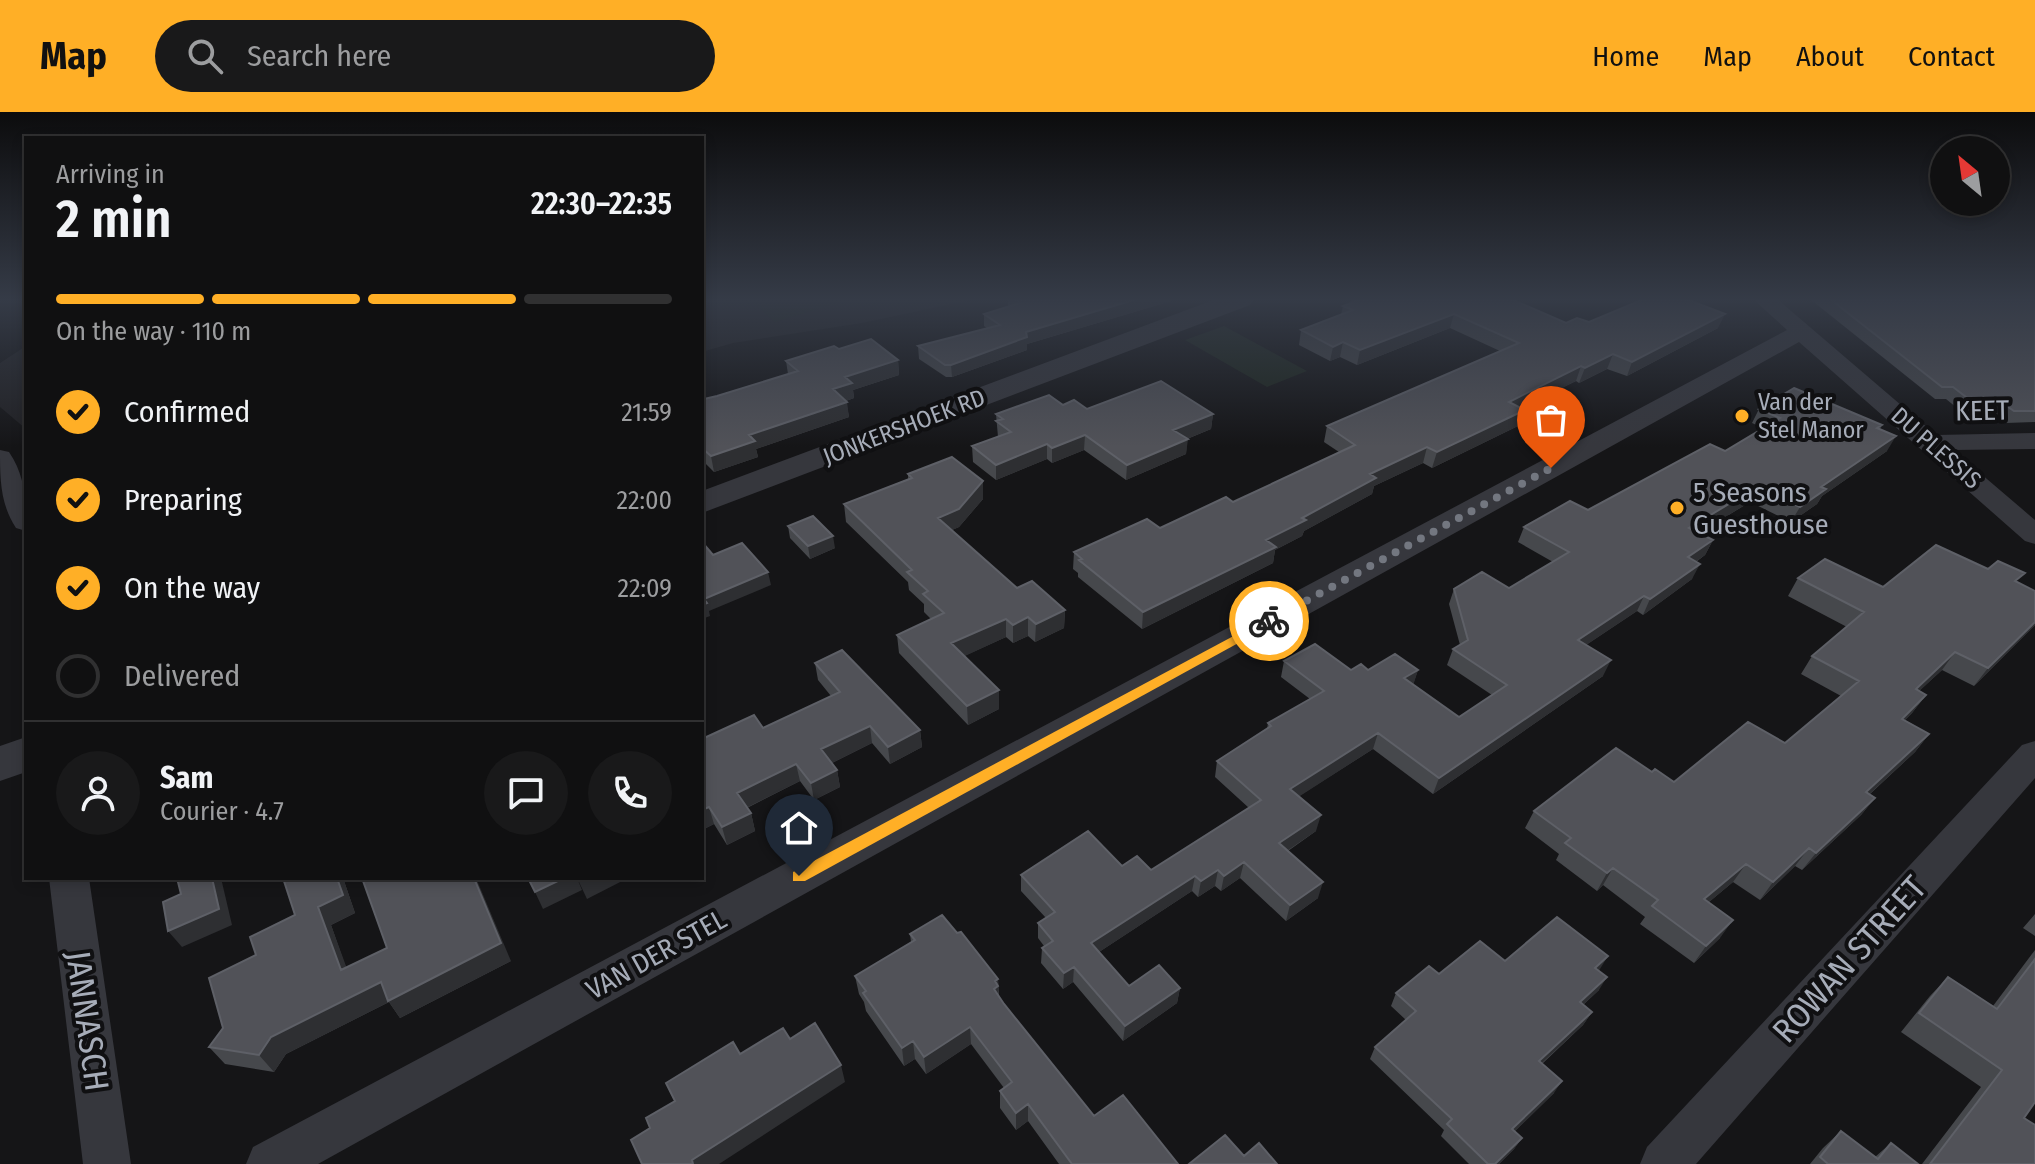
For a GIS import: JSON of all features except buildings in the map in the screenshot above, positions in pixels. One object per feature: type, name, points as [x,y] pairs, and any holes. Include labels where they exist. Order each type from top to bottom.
[{"type":"street","name":"JONKERSHOEK RD","points":[[704,502],[1111,348]]},
{"type":"street","name":"VAN DER STEL","points":[[270,1164],[1771,348]]},
{"type":"street","name":"DU PLESSIS","points":[[1822,348],[2035,535]]},
{"type":"street","name":"KEET","points":[[1931,443],[2035,441]]},
{"type":"street","points":[[0,458],[24,517]]},
{"type":"street","name":"ROWAN STREET","points":[[1664,1164],[2035,754]]},
{"type":"street","points":[[0,764],[24,755]]},
{"type":"street","name":"JANNASCH","points":[[69,880],[107,1164]]},
{"type":"shaded area","points":[[24,348],[24,427],[0,407],[0,363]]},
{"type":"shaded area","points":[[1199,348],[1265,348],[1307,371],[1267,387]]},
{"type":"way so far","points":[[1269,621],[1551,468]]},
{"type":"place","name":"Van der Stel Manor","points":[[1742,416]]},
{"type":"place","name":"5 Seasons Guesthouse","points":[[1677,508]]},
{"type":"route","points":[[799,876],[1269,621]]}]
